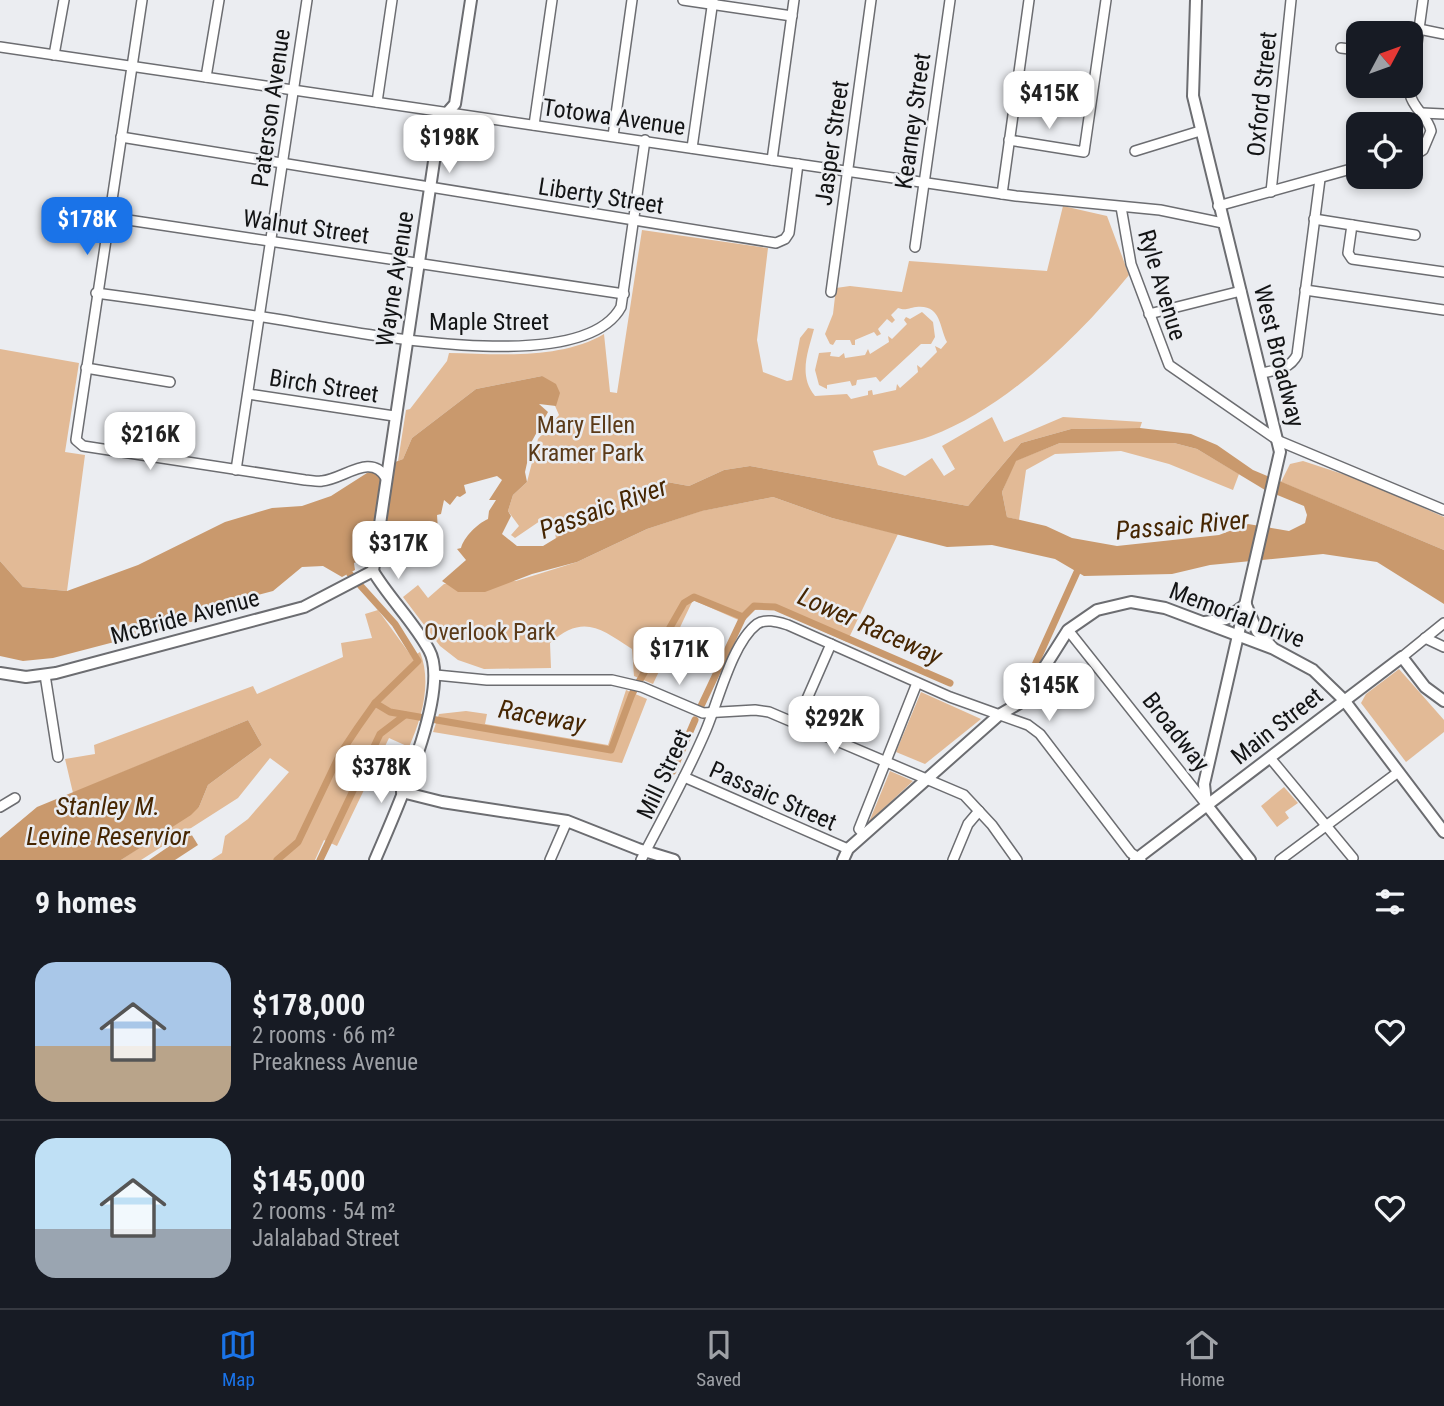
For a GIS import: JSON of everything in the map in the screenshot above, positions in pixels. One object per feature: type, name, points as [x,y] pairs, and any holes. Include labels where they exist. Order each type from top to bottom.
[{"type":"main road","name":"Wayne Avenue","points":[[373,571],[440,121],[455,104],[471,0]]},
{"type":"main road","name":"West Broadway","points":[[1196,0],[1192,86],[1200,131],[1279,441],[1275,475],[1205,784],[1206,804]]},
{"type":"main road","name":"McBride Avenue","points":[[0,673],[12,677],[45,675],[280,614],[304,607],[373,571]]},
{"type":"main road","points":[[373,571],[430,651],[436,676],[426,724],[375,860]]},
{"type":"main road","name":"Memorial Drive","points":[[1068,630],[1097,610],[1131,602],[1165,608],[1274,649],[1313,670],[1344,700],[1444,832]]},
{"type":"main road","points":[[1202,623],[1226,619],[1246,604],[1257,631],[1274,649]]},
{"type":"main road","points":[[845,855],[925,778],[1028,694],[1068,630]]},
{"type":"main road","points":[[1402,657],[1425,687],[1444,701]]},
{"type":"main road","name":"Main Street","points":[[1138,859],[1206,804],[1271,759],[1402,657]]},
{"type":"main road","points":[[402,792],[442,802],[567,821],[644,855],[674,860]]},
{"type":"main road","name":"Broadway","points":[[1206,804],[1250,860]]},
{"type":"street","points":[[54,55],[64,0]]},
{"type":"street","points":[[142,0],[96,293],[76,437],[78,443],[119,453],[323,481],[374,466],[386,478]]},
{"type":"street","points":[[206,77],[219,0]]},
{"type":"street","name":"Paterson Avenue","points":[[236,470],[307,0]]},
{"type":"street","points":[[377,102],[392,0]]},
{"type":"street","points":[[534,125],[552,0]]},
{"type":"street","points":[[613,136],[632,0]]},
{"type":"street","points":[[683,0],[712,2],[792,16]]},
{"type":"street","points":[[772,160],[794,0]]},
{"type":"street","name":"Jasper Street","points":[[831,292],[871,0]]},
{"type":"street","name":"Kearney Street","points":[[915,247],[950,0]]},
{"type":"street","points":[[1002,194],[1029,0]]},
{"type":"street","points":[[1009,140],[1084,152],[1106,0]]},
{"type":"street","name":"Oxford Street","points":[[1271,192],[1291,0]]},
{"type":"street","points":[[1420,21],[1423,0]]},
{"type":"street","points":[[691,148],[712,2]]},
{"type":"street","points":[[1423,30],[1444,34]]},
{"type":"street","name":"Totowa Avenue","points":[[0,47],[1002,194],[1160,210],[1223,223]]},
{"type":"street","points":[[1341,48],[1346,49]]},
{"type":"street","points":[[1423,113],[1444,114]]},
{"type":"street","points":[[1423,115],[1431,128],[1431,135],[1423,150]]},
{"type":"street","points":[[1135,151],[1200,131]]},
{"type":"street","name":"Liberty Street","points":[[121,137],[776,243],[785,239],[789,233],[798,164]]},
{"type":"street","name":"Maple Street","points":[[96,293],[455,346],[511,346],[561,341],[607,325],[618,313],[624,294],[645,141]]},
{"type":"street","points":[[1218,206],[1346,171]]},
{"type":"street","points":[[1262,373],[1283,368],[1295,359],[1320,179]]},
{"type":"street","name":"Ryle Avenue","points":[[1121,207],[1131,264],[1168,365],[1279,441],[1444,510]]},
{"type":"street","name":"Walnut Street","points":[[108,217],[624,294]]},
{"type":"street","points":[[1314,219],[1415,235]]},
{"type":"street","points":[[1352,225],[1348,253],[1352,259],[1444,272]]},
{"type":"street","points":[[1305,290],[1444,310]]},
{"type":"street","points":[[1149,314],[1241,291]]},
{"type":"street","points":[[86,368],[170,382]]},
{"type":"street","name":"Birch Street","points":[[248,394],[394,416]]},
{"type":"street","name":"Mill Street","points":[[644,855],[684,777],[743,641],[754,628],[761,622],[776,621],[831,645]]},
{"type":"street","name":"Main Street","points":[[1402,657],[1444,623]]},
{"type":"street","name":"Broadway","points":[[1068,630],[1206,804]]},
{"type":"street","points":[[1425,638],[1444,647]]},
{"type":"street","points":[[796,724],[831,645],[917,683],[1028,724],[1040,734],[1138,859]]},
{"type":"street","points":[[45,675],[58,758]]},
{"type":"street","points":[[436,676],[487,680],[608,679],[642,687],[698,712],[755,710],[796,724],[964,795],[1017,860]]},
{"type":"street","points":[[864,834],[859,829],[917,683]]},
{"type":"street","points":[[1271,759],[1353,858]]},
{"type":"street","points":[[1280,860],[1397,772]]},
{"type":"street","name":"Passaic Street","points":[[684,777],[845,855]]},
{"type":"street","points":[[0,807],[15,799]]},
{"type":"street","points":[[953,860],[968,824],[979,811]]},
{"type":"street","points":[[550,860],[567,821]]},
{"type":"green space","name":"Mary Ellen Kramer Park","points":[[1063,206],[1107,216],[1129,275],[1088,322],[1013,389],[959,424],[909,443],[873,451],[878,465],[905,476],[932,458],[944,476],[955,469],[942,446],[992,417],[1004,442],[1063,417],[1142,422],[1140,428],[1071,429],[1021,443],[968,506],[750,466],[724,470],[689,486],[667,482],[656,489],[651,498],[576,526],[556,539],[553,519],[540,521],[515,538],[511,535],[519,526],[508,511],[513,495],[527,482],[538,439],[559,415],[542,376],[476,389],[412,438],[403,459],[398,461],[406,410],[410,409],[447,361],[449,353],[549,352],[587,342],[604,334],[610,392],[617,393],[642,230],[768,248],[757,340],[763,372],[787,381],[792,380],[800,338],[808,328],[814,329],[806,363],[810,388],[815,396],[847,394],[851,399],[868,395],[868,391],[872,390],[873,395],[896,390],[897,384],[900,388],[918,372],[917,365],[921,368],[937,352],[935,346],[941,349],[947,342],[935,313],[924,307],[916,307],[898,308],[891,315],[895,320],[892,323],[887,319],[878,329],[881,334],[877,336],[874,332],[855,340],[855,345],[852,345],[850,340],[836,340],[833,345],[830,344],[825,334],[833,314],[836,288],[850,286],[902,292],[909,261],[1047,271]]},
{"type":"green space","points":[[922,312],[933,322],[935,337],[931,344],[921,344],[880,382],[876,377],[857,380],[856,385],[852,386],[850,381],[827,385],[827,389],[819,385],[815,370],[819,353],[831,352],[830,356],[839,357],[844,353],[845,358],[865,355],[868,349],[870,354],[889,342],[888,336],[892,339],[907,324],[904,320],[906,317],[910,319]]},
{"type":"green space","points":[[0,349],[79,363],[65,452],[85,455],[67,591],[23,587],[0,561]]},
{"type":"green space","points":[[1060,443],[1174,443],[1197,449],[1239,474],[1233,490],[1169,464],[1121,451],[1055,454],[1026,470],[1019,520],[1007,517],[1002,492],[1015,461]]},
{"type":"green space","points":[[1303,461],[1361,480],[1444,517],[1444,550],[1281,482],[1290,464]]},
{"type":"green space","name":"Overlook Park","points":[[773,497],[832,518],[898,534],[847,642],[773,609],[754,610],[743,622],[693,600],[653,684],[634,676],[632,649],[591,627],[572,629],[550,643],[551,668],[484,669],[458,660],[440,646],[403,597],[418,585],[428,598],[444,584],[516,581],[577,562],[647,529],[701,511]]},
{"type":"green space","points":[[378,610],[412,657],[420,652],[425,675],[424,700],[409,747],[389,738],[337,846],[324,840],[315,860],[211,860],[222,853],[225,836],[248,819],[289,772],[270,758],[238,798],[141,860],[121,860],[199,807],[208,785],[262,745],[248,720],[73,793],[65,759],[95,754],[94,745],[253,686],[257,694],[343,657],[341,643],[372,638],[365,614]]},
{"type":"green space","points":[[1399,669],[1444,720],[1444,732],[1406,762],[1361,703],[1366,694]]},
{"type":"green space","points":[[626,690],[647,699],[622,763],[433,732],[439,714],[466,711],[487,714],[485,724],[608,745]]},
{"type":"green space","points":[[921,692],[981,719],[925,764],[896,752]]},
{"type":"green space","points":[[890,771],[913,781],[869,822]]},
{"type":"green space","points":[[1284,787],[1298,803],[1285,812],[1289,818],[1277,827],[1261,806]]},
{"type":"water","points":[[542,376],[556,384],[560,393],[556,406],[539,404],[548,412],[532,441],[525,472],[527,482],[513,495],[508,511],[511,516],[502,534],[517,546],[543,546],[576,526],[651,498],[656,489],[667,482],[689,486],[724,470],[750,466],[968,506],[1021,443],[1071,429],[1140,428],[1191,434],[1217,445],[1253,470],[1444,550],[1444,604],[1377,562],[1323,554],[1210,565],[1172,574],[1084,576],[1055,559],[992,545],[947,547],[832,518],[773,497],[702,511],[647,529],[577,562],[532,574],[485,592],[458,592],[442,581],[466,560],[457,549],[461,548],[472,531],[488,519],[489,511],[496,500],[489,500],[502,480],[497,476],[464,485],[466,493],[457,496],[450,505],[444,500],[441,514],[437,515],[438,530],[430,535],[429,556],[412,540],[407,539],[354,563],[355,570],[342,577],[323,566],[302,567],[273,591],[242,599],[210,617],[53,658],[23,661],[0,656],[0,561],[23,587],[67,591],[138,565],[225,522],[272,508],[302,506],[331,496],[367,473],[403,459],[412,438],[476,389]],"holes":[[[1060,443],[1174,443],[1197,449],[1265,490],[1304,506],[1307,515],[1305,523],[1289,531],[1248,524],[1219,535],[1117,546],[1072,538],[1046,526],[1007,517],[1002,492],[1016,461]]]},
{"type":"water","name":"Stanley M. Levine Reservior","points":[[248,720],[262,745],[208,785],[199,807],[191,815],[121,860],[0,860],[0,838],[37,807]]},
{"type":"water","points":[[190,832],[198,845],[175,860],[149,860]]},
{"type":"waterway","points":[[1035,665],[1077,572]]},
{"type":"waterway","points":[[277,860],[298,842],[340,754],[375,703],[418,661],[395,624],[350,574]]},
{"type":"waterway","name":"Raceway","points":[[375,703],[390,712],[611,750],[632,694],[684,603],[694,597],[743,617],[754,606],[775,607],[950,683]]},
{"type":"waterway","points":[[701,706],[743,617]]},
{"type":"waterway","points":[[320,860],[380,734],[405,715]]},
{"type":"waterway","points":[[673,771],[695,720]]},
{"type":"water label","name":"Passaic River","points":[[603,508]]},
{"type":"water label","name":"Passaic River","points":[[1182,525]]},
{"type":"water label","name":"Lower Raceway","points":[[870,626]]}]
